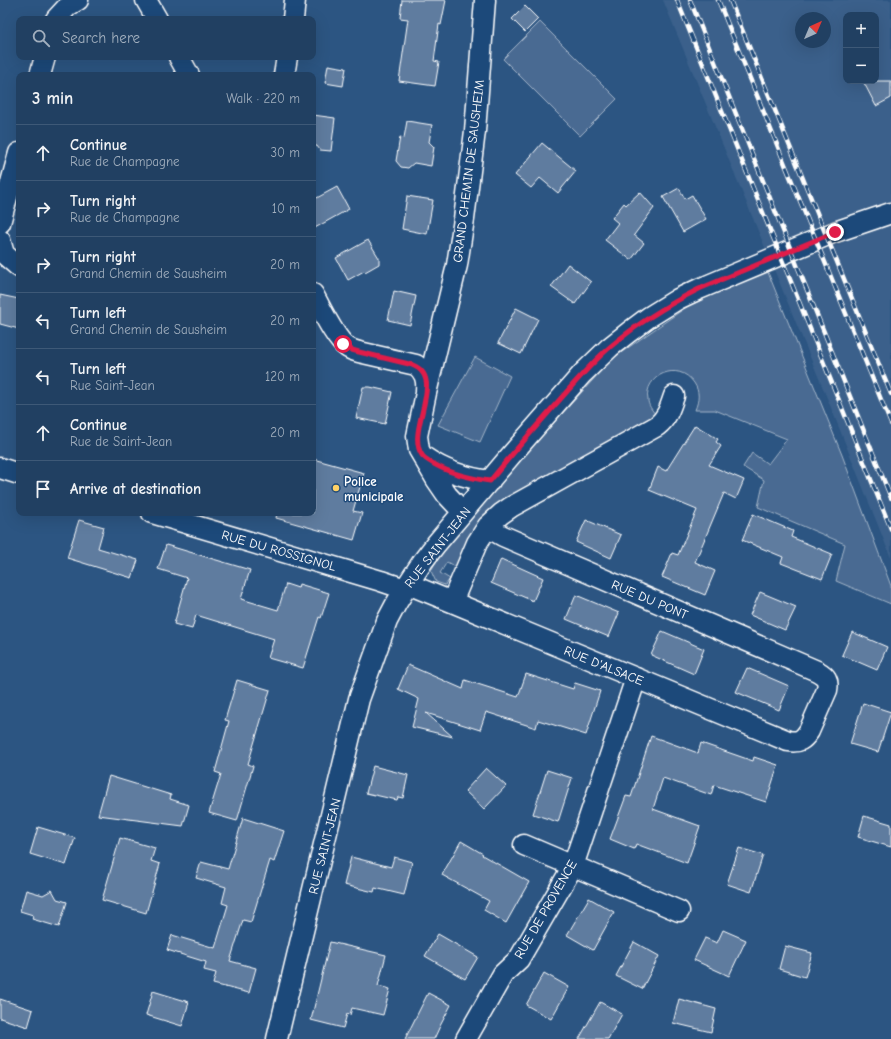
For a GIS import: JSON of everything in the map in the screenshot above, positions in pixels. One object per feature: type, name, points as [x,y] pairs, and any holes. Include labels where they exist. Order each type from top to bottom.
[{"type":"street","points":[[59,16],[68,6],[78,0]]},
{"type":"street","points":[[146,0],[155,16]]},
{"type":"street","points":[[293,16],[295,0]]},
{"type":"street","name":"GRAND CHEMIN DE SAUSHEIM","points":[[463,512],[446,495],[422,456],[419,450],[417,436],[457,264],[464,220],[475,131],[485,0]]},
{"type":"street","points":[[41,72],[44,60]]},
{"type":"street","points":[[181,60],[188,72]]},
{"type":"street","points":[[284,72],[286,60]]},
{"type":"street","points":[[0,223],[16,164]]},
{"type":"street","name":"RUE SAINT-JEAN","points":[[277,1039],[359,699],[387,621],[406,586],[436,544],[582,374],[610,347],[649,317],[678,299],[721,279],[835,232],[891,213]]},
{"type":"street","points":[[0,240],[4,254],[16,264]]},
{"type":"street","points":[[316,299],[343,344],[352,350],[416,366],[425,377],[426,393]]},
{"type":"street","name":"RUE SAINT-JEAN","points":[[488,526],[511,507],[657,426],[666,417],[674,396]]},
{"type":"street","points":[[422,456],[434,464],[456,474],[474,479],[490,481]]},
{"type":"street","points":[[0,468],[16,473]]},
{"type":"street","name":"RUE DU ROSSIGNOL","points":[[162,516],[382,581],[406,586]]},
{"type":"street","points":[[452,602],[477,543],[488,526]]},
{"type":"street","name":"RUE DU PONT","points":[[488,526],[503,536],[817,670],[826,679],[828,684],[827,690],[809,731],[801,740]]},
{"type":"street","name":"RUE D'ALSACE","points":[[406,586],[452,602],[788,741],[795,742],[801,740]]},
{"type":"street","name":"RUE DE PROVENCE","points":[[466,1039],[503,974],[519,958],[573,866],[636,678]]},
{"type":"street","points":[[524,845],[679,910]]},
{"type":"shaded area","points":[[663,0],[891,0],[891,558],[832,410]]},
{"type":"shaded area","points":[[540,22],[617,99],[580,136],[503,59]]},
{"type":"shaded area","points":[[767,270],[842,455],[891,586],[891,604],[836,581],[845,544],[758,507],[764,480],[743,467],[752,453],[768,464],[787,439],[715,410],[695,410],[698,396],[697,390],[694,383],[687,376],[679,372],[663,374],[656,378],[651,384],[648,391],[648,400],[655,417],[508,500],[457,568],[447,562],[440,573],[450,579],[445,585],[436,582],[431,571],[438,557],[529,450],[612,359],[688,306]]},
{"type":"shaded area","points":[[475,357],[510,376],[480,442],[438,425]]},
{"type":"building","points":[[402,0],[446,0],[441,25],[439,24],[434,61],[439,62],[435,86],[399,81],[408,19],[400,18]]},
{"type":"building","points":[[525,6],[538,19],[525,32],[512,19]]},
{"type":"building","points":[[328,65],[346,68],[343,86],[325,83]]},
{"type":"building","points":[[879,81],[891,81],[891,98],[876,106],[865,84],[879,84]]},
{"type":"building","points":[[316,115],[335,118],[331,151],[320,150],[317,146]]},
{"type":"building","points":[[407,121],[432,125],[429,142],[434,147],[431,166],[414,163],[408,168],[401,167],[396,161],[400,137],[404,138]]},
{"type":"building","points":[[542,143],[576,171],[558,193],[540,178],[531,188],[515,175]]},
{"type":"building","points":[[337,187],[349,209],[316,227],[316,198]]},
{"type":"building","points":[[679,188],[685,199],[692,195],[706,219],[683,232],[663,197]]},
{"type":"building","points":[[640,192],[654,208],[634,235],[644,243],[631,260],[605,240],[618,223],[612,218],[624,203],[626,205]]},
{"type":"building","points":[[407,196],[433,200],[427,234],[402,229]]},
{"type":"building","points":[[368,240],[379,258],[379,264],[348,280],[336,258]]},
{"type":"building","points":[[568,264],[591,282],[575,304],[551,287]]},
{"type":"building","points":[[394,291],[416,296],[410,325],[388,320]]},
{"type":"building","points":[[0,295],[16,298],[16,328],[0,324]]},
{"type":"building","points":[[516,308],[538,319],[521,354],[498,343]]},
{"type":"building","points":[[363,387],[392,392],[385,424],[356,418]]},
{"type":"building","points":[[695,425],[718,439],[716,442],[721,446],[709,465],[744,480],[736,499],[724,493],[695,562],[715,571],[705,595],[662,577],[672,553],[678,555],[697,510],[649,490],[658,467],[666,471]]},
{"type":"building","name":"Police municipale","points":[[316,460],[364,473],[353,511],[362,513],[354,540],[276,518],[276,516],[316,516]]},
{"type":"building","points":[[753,514],[793,531],[791,537],[832,554],[822,579],[781,563],[783,557],[742,540]]},
{"type":"building","points":[[79,520],[104,527],[98,548],[138,560],[132,578],[67,558]]},
{"type":"building","points":[[586,520],[621,535],[611,558],[576,542]]},
{"type":"building","points":[[166,545],[250,570],[241,599],[278,610],[286,584],[298,588],[299,584],[329,593],[321,618],[319,617],[303,668],[268,658],[274,639],[196,615],[192,629],[174,624],[187,578],[158,569]]},
{"type":"building","points":[[501,559],[543,578],[533,601],[491,583]]},
{"type":"building","points":[[760,592],[796,607],[785,630],[750,615]]},
{"type":"building","points":[[576,595],[619,613],[609,637],[566,619]]},
{"type":"building","points":[[662,631],[704,649],[694,674],[651,655]]},
{"type":"building","points":[[852,632],[887,647],[877,670],[842,655]]},
{"type":"building","points":[[408,665],[463,689],[465,680],[518,697],[526,674],[573,689],[575,683],[600,691],[586,735],[538,720],[536,728],[486,712],[480,730],[426,713],[453,737],[412,727],[419,699],[398,689]]},
{"type":"building","points":[[747,668],[789,686],[779,710],[736,692]]},
{"type":"building","points":[[237,680],[270,690],[248,764],[253,766],[237,821],[209,813],[221,774],[215,772],[229,721],[225,720]]},
{"type":"building","points":[[863,703],[891,712],[878,752],[850,744]]},
{"type":"building","points":[[651,736],[698,753],[701,743],[753,761],[754,757],[778,765],[766,802],[714,785],[711,795],[663,778],[653,809],[700,826],[687,863],[636,844],[634,849],[610,839],[626,796],[631,797]]},
{"type":"building","points":[[373,766],[408,775],[403,798],[398,797],[397,800],[366,793]]},
{"type":"building","points":[[486,768],[506,786],[484,809],[465,791]]},
{"type":"building","points":[[547,770],[572,778],[558,822],[533,814]]},
{"type":"building","points":[[109,776],[171,795],[170,799],[189,805],[183,826],[98,815]]},
{"type":"building","points":[[864,816],[891,824],[891,847],[858,837]]},
{"type":"building","points":[[243,818],[284,831],[274,862],[270,860],[251,922],[243,920],[230,961],[256,968],[249,993],[213,984],[216,973],[204,970],[206,962],[167,950],[172,935],[215,948],[228,905],[222,903],[226,887],[196,878],[201,862],[228,869]]},
{"type":"building","points":[[38,827],[75,838],[66,865],[30,854]]},
{"type":"building","points":[[120,838],[155,848],[151,861],[160,864],[146,913],[102,900]]},
{"type":"building","points":[[461,841],[529,882],[506,923],[484,910],[489,901],[442,875]]},
{"type":"building","points":[[739,848],[763,855],[751,892],[727,884]]},
{"type":"building","points":[[351,857],[391,867],[394,857],[412,862],[404,895],[375,888],[374,892],[344,885]]},
{"type":"building","points":[[26,890],[43,895],[52,890],[57,899],[67,902],[59,927],[32,919],[33,915],[20,911]]},
{"type":"building","points":[[589,898],[614,912],[593,950],[567,935]]},
{"type":"building","points":[[723,930],[746,940],[729,976],[694,960],[705,938],[717,943]]},
{"type":"building","points":[[438,934],[478,957],[465,979],[425,956]]},
{"type":"building","points":[[330,942],[386,955],[378,986],[390,989],[383,1015],[352,1008],[350,1015],[347,1014],[343,1028],[311,1020]]},
{"type":"building","points":[[634,942],[659,956],[642,989],[616,976]]},
{"type":"building","points":[[785,946],[812,953],[805,977],[779,969]]},
{"type":"building","points":[[544,973],[569,987],[551,1019],[526,1005]]},
{"type":"building","points":[[153,991],[189,1002],[182,1026],[146,1015]]},
{"type":"building","points":[[428,993],[451,1005],[434,1039],[405,1039]]},
{"type":"building","points":[[0,999],[33,1010],[28,1027],[0,1018]]},
{"type":"building","points":[[679,999],[716,1009],[711,1032],[673,1023]]},
{"type":"building","points":[[600,1002],[622,1014],[612,1032],[608,1039],[579,1039]]},
{"type":"railway","points":[[677,0],[891,529]]},
{"type":"railway","points":[[690,0],[891,498]]},
{"type":"railway","points":[[718,0],[891,424]]},
{"type":"railway","points":[[730,0],[891,394]]},
{"type":"place","name":"Police municipale","points":[[336,488]]},
{"type":"route","points":[[343,344],[352,350],[409,364],[420,369],[425,377],[427,389],[417,436],[419,450],[422,456],[448,471],[474,479],[490,481],[582,374],[610,347],[649,317],[678,299],[699,289],[835,232]]}]
